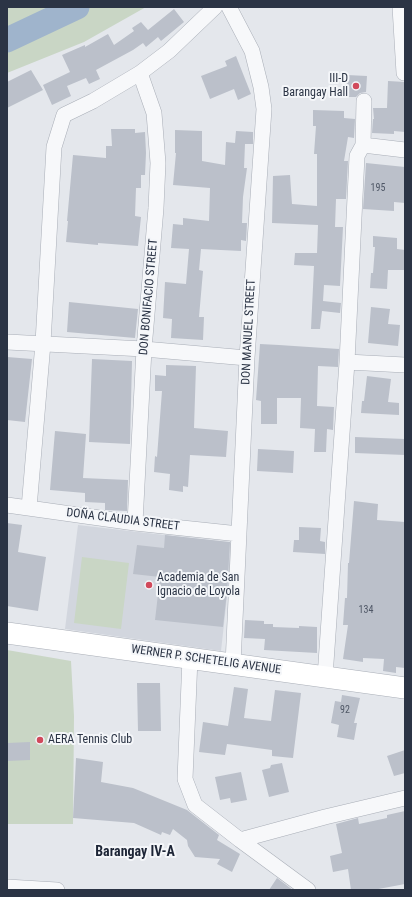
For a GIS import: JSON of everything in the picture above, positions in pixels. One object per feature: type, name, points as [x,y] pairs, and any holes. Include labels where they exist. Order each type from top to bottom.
[{"type":"main road","name":"WERNER P. SCHETELIG AVENUE","points":[[7,633],[405,688]]},
{"type":"street","points":[[29,508],[43,343],[54,147],[64,115],[93,101],[140,73],[169,50],[215,7]]},
{"type":"street","name":"DON MANUEL STREET","points":[[229,7],[252,51],[262,87],[264,109],[247,358],[233,664]]},
{"type":"street","points":[[400,7],[404,73]]},
{"type":"street","name":"DON BONIFACIO STREET","points":[[135,523],[144,349],[156,208],[158,163],[154,113],[140,73]]},
{"type":"street","points":[[325,677],[347,362],[357,156],[363,145],[364,101]]},
{"type":"street","points":[[363,145],[405,150]]},
{"type":"street","points":[[7,342],[144,349],[247,358]]},
{"type":"street","points":[[347,362],[405,365]]},
{"type":"street","name":"DOÑA CLAUDIA STREET","points":[[7,505],[135,523],[240,534]]},
{"type":"street","points":[[190,658],[185,779],[195,805],[308,890]]},
{"type":"street","points":[[240,840],[405,798]]},
{"type":"street","points":[[7,887],[57,890]]},
{"type":"shaded area","name":"Academia de San Ignacio de Loyola","points":[[78,525],[233,543],[221,651],[65,629]]},
{"type":"green space","points":[[7,7],[146,7],[84,42],[7,73]]},
{"type":"green space","points":[[82,557],[129,563],[121,629],[74,623]]},
{"type":"green space","name":"AERA Tennis Club","points":[[7,650],[71,661],[74,716],[73,824],[7,824]]},
{"type":"building","points":[[174,9],[184,22],[161,41],[158,37],[146,47],[143,43],[96,70],[100,79],[89,84],[86,78],[67,86],[71,96],[52,105],[43,85],[70,72],[62,55],[85,45],[85,47],[108,34],[114,45],[134,31],[132,28],[141,22],[148,30]]},
{"type":"building","points":[[236,56],[251,94],[238,100],[234,89],[210,99],[201,76],[227,66],[225,61]]},
{"type":"building","points":[[31,70],[43,90],[7,108],[7,82]]},
{"type":"building","name":"III-D Barangay Hall","points":[[347,75],[367,76],[366,92],[360,93],[356,97],[346,97]]},
{"type":"building","points":[[388,81],[405,82],[405,132],[394,131],[394,134],[372,133],[374,119],[373,108],[387,108]]},
{"type":"building","points":[[313,110],[344,111],[344,118],[355,119],[354,138],[348,137],[344,161],[348,161],[346,199],[336,199],[335,227],[343,227],[340,286],[324,285],[323,301],[341,303],[340,313],[322,311],[320,329],[311,329],[314,266],[294,265],[295,253],[317,253],[318,225],[272,223],[273,176],[290,175],[292,204],[317,206],[317,154],[314,154],[316,126],[313,126]]},
{"type":"building","points":[[111,129],[135,129],[135,133],[145,132],[145,175],[141,175],[141,188],[136,188],[135,216],[141,217],[138,246],[98,243],[98,245],[66,242],[73,155],[106,158],[106,146],[112,146]]},
{"type":"building","points":[[175,130],[202,131],[202,161],[225,165],[226,142],[235,143],[236,131],[253,132],[253,144],[245,144],[244,168],[247,168],[243,197],[242,223],[247,223],[246,241],[241,240],[241,251],[201,249],[199,270],[203,271],[199,317],[204,317],[203,340],[171,338],[172,319],[163,318],[165,282],[186,284],[189,249],[171,248],[173,224],[183,225],[183,218],[209,221],[210,188],[173,185],[176,153]]},
{"type":"building","points":[[366,163],[405,167],[405,203],[394,202],[394,211],[363,209]]},
{"type":"building","points":[[373,236],[397,238],[397,249],[405,250],[404,270],[388,270],[387,289],[370,288],[375,247],[373,247]]},
{"type":"building","points":[[69,302],[138,309],[135,338],[67,332]]},
{"type":"building","points":[[371,307],[390,309],[388,324],[400,325],[398,346],[368,343]]},
{"type":"building","points":[[260,344],[339,349],[338,367],[318,366],[317,406],[334,407],[333,430],[327,429],[326,452],[314,452],[315,429],[300,428],[301,398],[277,398],[277,424],[261,424],[261,401],[256,400]]},
{"type":"building","points":[[7,357],[32,359],[25,422],[7,420]]},
{"type":"building","points":[[92,359],[132,361],[130,444],[89,442]]},
{"type":"building","points":[[166,365],[196,366],[194,428],[228,431],[226,457],[190,455],[188,487],[183,486],[183,492],[169,490],[170,474],[154,472],[155,456],[157,457],[162,391],[155,391],[155,375],[166,376]]},
{"type":"building","points":[[367,376],[391,379],[388,402],[399,403],[399,415],[361,413]]},
{"type":"building","points":[[55,431],[86,434],[83,478],[128,480],[127,511],[105,510],[105,503],[85,502],[85,493],[50,490]]},
{"type":"building","points":[[355,437],[405,439],[405,455],[355,453]]},
{"type":"building","points":[[258,449],[294,451],[293,473],[257,471]]},
{"type":"building","points":[[354,501],[378,504],[377,520],[405,522],[405,668],[396,667],[396,673],[383,671],[384,659],[363,658],[363,662],[343,659],[348,625],[343,625],[345,598],[347,598],[348,563]]},
{"type":"building","points":[[7,523],[22,525],[18,552],[46,557],[38,611],[7,606]]},
{"type":"building","points":[[299,527],[321,528],[320,541],[325,542],[325,554],[293,552],[294,540],[299,540]]},
{"type":"building","points":[[165,535],[230,542],[223,627],[155,620],[160,577],[133,574],[137,545],[164,548]]},
{"type":"building","points":[[245,620],[264,621],[264,624],[273,624],[273,627],[317,627],[317,653],[264,650],[265,639],[244,638]]},
{"type":"building","points":[[137,683],[160,683],[161,731],[138,731]]},
{"type":"building","points":[[234,687],[248,689],[244,718],[271,721],[275,690],[301,693],[293,758],[272,756],[272,750],[227,744],[225,755],[199,752],[203,722],[228,726]]},
{"type":"building","points":[[342,695],[360,698],[354,723],[357,723],[354,740],[337,737],[339,725],[331,723],[335,701],[341,702]]},
{"type":"building","points":[[30,742],[30,760],[7,761],[7,743]]},
{"type":"building","points":[[405,750],[405,773],[394,776],[387,756]]},
{"type":"building","points":[[76,758],[103,762],[101,782],[133,788],[187,810],[219,835],[217,840],[240,854],[232,872],[217,864],[220,859],[195,857],[188,846],[187,840],[173,829],[170,835],[162,832],[161,835],[134,823],[73,818]]},
{"type":"building","points":[[282,763],[289,792],[269,797],[262,770],[270,768],[271,765]]},
{"type":"building","points":[[241,772],[247,800],[231,803],[230,798],[220,800],[215,777]]},
{"type":"building","points":[[405,811],[405,884],[373,890],[351,890],[348,869],[333,872],[330,856],[342,853],[336,824],[358,818],[359,824],[387,818],[387,815]]},
{"type":"building","points":[[277,878],[293,890],[269,890]]},
{"type":"waterway","points":[[7,40],[77,7]]},
{"type":"place","name":"III-D Barangay Hall","points":[[356,86]]},
{"type":"place","name":"Academia de San Ignacio de Loyola","points":[[149,585]]},
{"type":"place","name":"AERA Tennis Club","points":[[40,740]]},
{"type":"district","name":"Barangay IV-A","points":[[135,852]]}]
